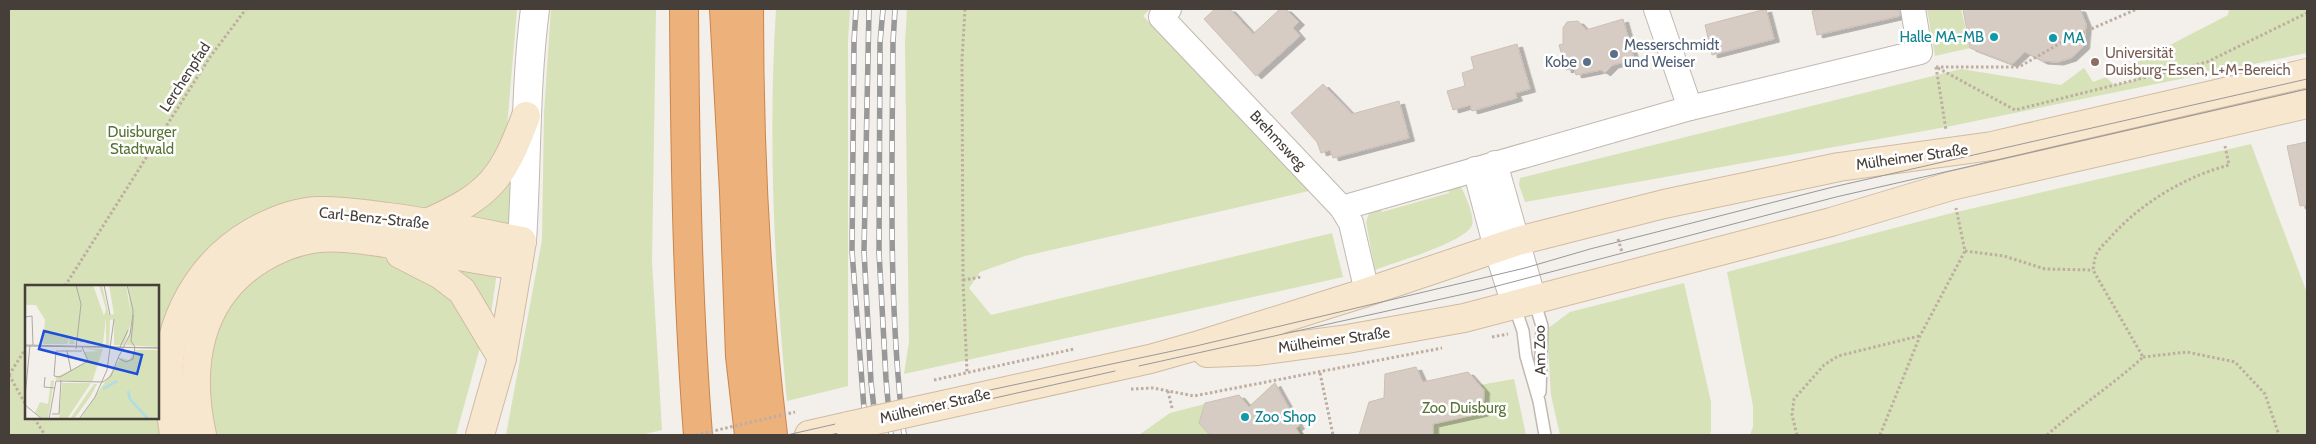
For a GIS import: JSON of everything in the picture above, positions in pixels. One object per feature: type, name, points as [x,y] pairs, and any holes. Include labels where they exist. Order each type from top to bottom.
[{"type":"highway","points":[[684,9],[690,337],[697,435]]},
{"type":"highway","points":[[724,9],[734,192],[740,356],[749,435]]},
{"type":"highway","points":[[749,9],[749,120],[763,354],[773,435]]},
{"type":"main road","name":"Mülheimer Straße","points":[[802,424],[849,426],[1150,359],[1367,292],[1507,245],[1719,191],[1839,167],[1992,146],[2307,73]]},
{"type":"main road","name":"Mülheimer Straße","points":[[1150,359],[1258,351],[1348,339],[1445,322],[1831,222],[1951,186],[2191,129],[2307,104]]},
{"type":"main road","points":[[429,222],[460,208],[485,191],[502,170],[514,148],[526,116]]},
{"type":"main road","name":"Carl-Benz-Straße","points":[[174,435],[168,383],[172,340],[179,317],[202,275],[217,258],[240,240],[264,226],[289,217],[315,211],[362,213],[429,222],[520,253]]},
{"type":"main road","name":"Carl-Benz-Straße","points":[[202,435],[195,401],[194,382],[199,344],[213,308],[236,278],[256,262],[276,250],[318,238],[347,238],[374,242],[520,253]]},
{"type":"main road","name":"Carl-Benz-Straße","points":[[374,242],[441,275],[462,291],[502,358]]},
{"type":"main road","points":[[480,435],[502,358],[520,253]]},
{"type":"street","points":[[520,253],[526,178],[526,116],[535,9]]},
{"type":"street","name":"Brehmsweg","points":[[1169,9],[1160,17],[1342,208],[1351,223],[1367,292]]},
{"type":"street","points":[[1656,9],[1690,108]]},
{"type":"street","points":[[1342,208],[1690,108],[1928,60],[1913,9]]},
{"type":"street","points":[[1485,166],[1524,302]]},
{"type":"lane","name":"Am Zoo","points":[[1524,302],[1523,331],[1526,356],[1540,401]]},
{"type":"lane","name":"Am Zoo","points":[[1524,302],[1542,326],[1540,401],[1544,435]]},
{"type":"path","name":"Lerchenpfad","points":[[66,285],[210,57],[246,9]]},
{"type":"path","points":[[965,9],[962,59],[963,280],[967,372]]},
{"type":"path","points":[[1928,60],[2019,67],[2064,41],[2129,10],[2137,9]]},
{"type":"path","points":[[1928,60],[2015,110],[2207,62],[2307,13]]},
{"type":"path","points":[[1928,60],[1947,134]]},
{"type":"path","points":[[2143,357],[2093,270],[2096,254],[2118,229],[2145,206],[2172,189],[2214,169],[2228,165],[2224,145]]},
{"type":"path","points":[[1880,435],[1920,336],[1965,251],[1955,204]]},
{"type":"path","points":[[1612,217],[1627,274]]},
{"type":"path","points":[[1965,251],[2004,256],[2045,268],[2093,270]]},
{"type":"path","points":[[963,280],[981,277]]},
{"type":"path","points":[[1797,435],[1792,415],[1794,399],[1824,365],[1838,356],[1920,336]]},
{"type":"path","points":[[1484,339],[1494,337]]},
{"type":"path","points":[[1127,390],[1153,388],[1194,396],[1447,347]]},
{"type":"path","points":[[25,350],[9,376],[25,402]]},
{"type":"path","points":[[2048,435],[2068,416],[2123,375],[2143,357],[2187,352],[2235,362],[2265,394],[2279,435]]},
{"type":"path","points":[[932,381],[980,370]]},
{"type":"path","points":[[1320,373],[1333,435]]},
{"type":"path","points":[[1168,391],[1172,408]]},
{"type":"path","points":[[35,419],[44,433]]},
{"type":"path","points":[[697,435],[802,424]]},
{"type":"green space","name":"Duisburger Stadtwald","points":[[9,9],[517,9],[506,139],[480,181],[444,202],[424,208],[405,209],[195,271],[165,435],[9,435]]},
{"type":"green space","points":[[551,9],[656,9],[652,262],[662,430],[641,435],[506,435],[542,240],[544,113]]},
{"type":"green space","points":[[776,9],[850,9],[848,41],[848,386],[787,401],[774,205],[773,107]]},
{"type":"green space","points":[[907,9],[1150,9],[1143,16],[1309,191],[1025,256],[980,272],[969,288],[991,315],[1332,233],[1343,277],[904,374],[909,342],[905,43]]},
{"type":"green space","points":[[1927,9],[1961,9],[1970,48],[1935,56]]},
{"type":"green space","points":[[2229,9],[2307,9],[2307,53],[1946,127],[1525,202],[1519,185],[1520,178],[1961,69],[2061,85],[2084,68],[2093,82],[2106,77],[2114,85],[2136,80],[2137,62],[2228,15]]},
{"type":"green space","points":[[2251,144],[2307,293],[2307,435],[1750,435],[1753,427],[1753,406],[1727,272],[1948,214]]},
{"type":"green space","points":[[508,176],[513,181],[508,228],[458,218]]},
{"type":"green space","points":[[1459,184],[1471,212],[1471,227],[1454,240],[1441,246],[1375,270],[1366,222],[1371,208],[1379,206],[1382,212],[1449,193],[1448,186]]},
{"type":"green space","points":[[318,249],[371,252],[433,281],[456,301],[481,344],[456,435],[212,435],[206,400],[210,348],[223,314],[243,289],[280,260]]},
{"type":"green space","points":[[451,265],[497,272],[491,314]]},
{"type":"green space","points":[[1684,283],[1711,402],[1710,435],[1560,435],[1551,395],[1547,329],[1570,312]]},
{"type":"green space","name":"Zoo Duisburg","points":[[1416,367],[1429,393],[1443,391],[1444,377],[1468,372],[1480,385],[1514,379],[1526,435],[1359,435],[1369,402],[1384,398],[1385,374]]},
{"type":"green space","name":"Zoo Shop","points":[[1275,382],[1304,435],[1139,435],[1170,413],[1239,395],[1249,406]]},
{"type":"building","points":[[1215,9],[1230,9],[1253,34],[1280,9],[1286,9],[1299,22],[1293,28],[1300,36],[1256,76],[1204,19]]},
{"type":"building","points":[[1766,9],[1774,39],[1712,55],[1705,25]]},
{"type":"building","points":[[1823,9],[1900,9],[1900,16],[1817,35],[1812,11]]},
{"type":"building","points":[[1963,9],[2080,9],[2086,24],[2084,46],[2071,58],[2058,62],[2042,61],[2025,52],[2012,64],[1970,48]]},
{"type":"building","points":[[1623,19],[1634,59],[1613,65],[1605,73],[1601,70],[1576,75],[1574,68],[1566,70],[1559,45],[1563,44],[1563,28],[1567,22],[1578,21],[1586,30]]},
{"type":"building","points":[[1517,44],[1530,89],[1515,93],[1517,98],[1472,111],[1470,105],[1453,110],[1447,91],[1465,86],[1462,73],[1474,69],[1471,57]]},
{"type":"building","points":[[1323,84],[1352,114],[1399,101],[1409,138],[1333,158],[1330,150],[1321,153],[1317,142],[1291,113]]},
{"type":"building","points":[[2307,142],[2307,205],[2300,206],[2287,146]]},
{"type":"building","name":"Zoo Duisburg","points":[[1416,367],[1423,382],[1468,372],[1484,390],[1483,413],[1433,424],[1433,435],[1359,435],[1369,402],[1384,398],[1385,374]]},
{"type":"building","name":"Zoo Shop","points":[[1275,383],[1299,426],[1296,428],[1300,435],[1210,435],[1199,423],[1205,403],[1239,395],[1249,407]]},
{"type":"tram line","points":[[787,435],[1196,346],[1525,268],[1590,249],[1833,187],[2307,79]]},
{"type":"tram line","points":[[1139,366],[1482,290],[1836,197],[2307,89]]},
{"type":"tram line","points":[[830,435],[1115,371]]},
{"type":"railway","points":[[856,9],[852,251],[866,435]]},
{"type":"railway","points":[[869,9],[864,251],[871,382],[877,435]]},
{"type":"railway","points":[[883,9],[880,43],[879,252],[891,435]]},
{"type":"railway","points":[[895,9],[893,42],[893,288],[895,337],[904,435]]},
{"type":"place","name":"Halle MA-MB","points":[[1994,37]]},
{"type":"place","name":"MA","points":[[2053,38]]},
{"type":"place","name":"Messerschmidt und Weiser","points":[[1614,54]]},
{"type":"place","name":"Kobe","points":[[1587,62]]},
{"type":"place","name":"Universität Duisburg-Essen, L+M-Bereich","points":[[2095,62]]},
{"type":"place","name":"Zoo Shop","points":[[1245,417]]}]
